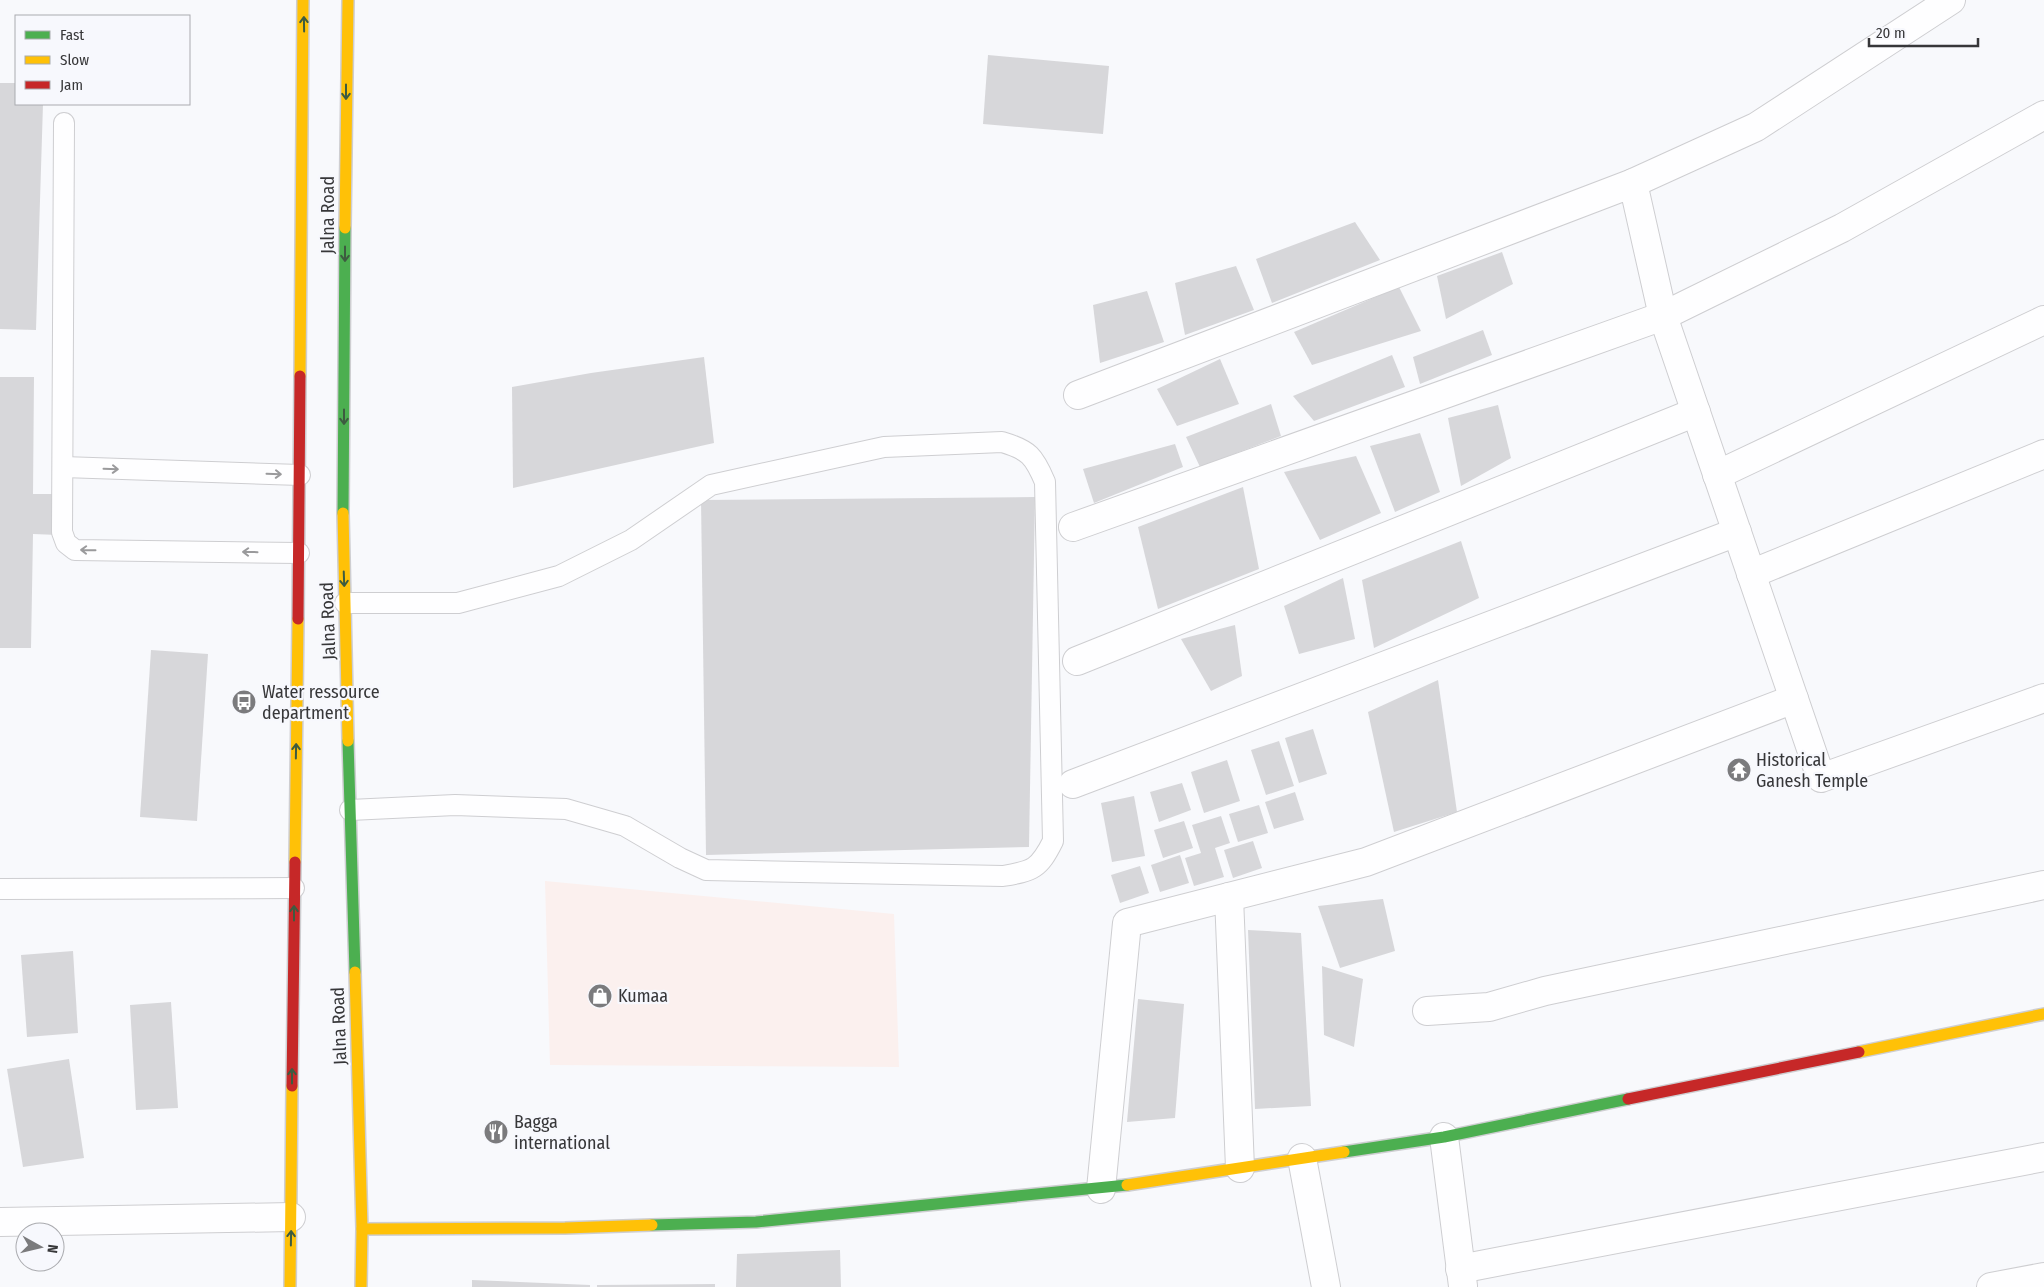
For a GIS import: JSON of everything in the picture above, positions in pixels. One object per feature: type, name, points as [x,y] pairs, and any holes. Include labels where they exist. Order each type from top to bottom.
[{"type":"main road","name":"Jalna Road","points":[[290,1287],[300,475],[303,0]]},
{"type":"main road","name":"Jalna Road","points":[[348,0],[346,43],[343,543],[362,1229],[361,1287]]},
{"type":"main road","points":[[362,1229],[565,1228],[756,1222],[1100,1189],[1444,1137],[2044,1014]]},
{"type":"street","points":[[1078,394],[1634,184],[1756,127],[1951,0]]},
{"type":"street","points":[[1074,527],[1663,316],[1842,228],[2044,115]]},
{"type":"street","points":[[1634,184],[1663,316],[1821,778],[2044,698]]},
{"type":"street","points":[[1718,475],[2044,320]]},
{"type":"street","points":[[1077,661],[1696,412]]},
{"type":"street","points":[[1751,574],[2044,454]]},
{"type":"street","points":[[1073,784],[1737,532]]},
{"type":"street","points":[[1100,1189],[1127,923],[1366,862],[1794,699]]},
{"type":"street","points":[[1427,1011],[1489,1008],[1545,991],[2044,885]]},
{"type":"street","points":[[1229,897],[1240,1168]]},
{"type":"street","points":[[1444,1137],[1462,1278],[2044,1157]]},
{"type":"street","points":[[1302,1158],[1326,1287]]},
{"type":"street","points":[[0,1222],[291,1217]]},
{"type":"street","points":[[1991,1287],[2044,1277]]},
{"type":"lane","points":[[64,123],[62,532],[66,543],[75,550],[299,553]]},
{"type":"lane","points":[[345,603],[458,603],[559,576],[631,540],[711,485],[884,447],[1002,442],[1019,447],[1036,460],[1045,482],[1053,841],[1043,862],[1023,873],[1003,876],[706,870],[680,858],[625,826],[566,810],[455,806],[350,810]]},
{"type":"lane","points":[[63,468],[300,475]]},
{"type":"lane","points":[[0,889],[294,888]]},
{"type":"shaded area","points":[[545,881],[894,914],[899,1067],[550,1065]]},
{"type":"building","points":[[988,55],[1109,66],[1103,134],[983,124]]},
{"type":"building","points":[[0,83],[15,83],[15,105],[43,105],[36,330],[0,329]]},
{"type":"building","points":[[1355,222],[1380,260],[1272,303],[1256,259]]},
{"type":"building","points":[[1502,252],[1513,284],[1446,319],[1437,276]]},
{"type":"building","points":[[1236,266],[1254,310],[1185,335],[1175,283]]},
{"type":"building","points":[[1399,287],[1421,331],[1312,365],[1294,332]]},
{"type":"building","points":[[1147,291],[1164,342],[1100,363],[1093,305]]},
{"type":"building","points":[[1483,330],[1492,355],[1420,384],[1413,357]]},
{"type":"building","points":[[1392,355],[1405,387],[1314,421],[1293,396]]},
{"type":"building","points":[[704,357],[714,443],[513,488],[512,387],[591,373]]},
{"type":"building","points":[[1220,359],[1239,404],[1177,426],[1157,389]]},
{"type":"building","points":[[0,377],[34,377],[33,494],[59,494],[58,535],[33,534],[31,648],[0,648]]},
{"type":"building","points":[[1271,404],[1281,436],[1200,467],[1186,437]]},
{"type":"building","points":[[1498,405],[1511,458],[1461,486],[1448,418]]},
{"type":"building","points":[[1420,433],[1440,492],[1395,512],[1370,446]]},
{"type":"building","points":[[1175,444],[1183,467],[1094,503],[1083,469]]},
{"type":"building","points":[[1356,456],[1381,513],[1320,540],[1284,472]]},
{"type":"building","points":[[1243,487],[1259,569],[1158,609],[1138,527]]},
{"type":"building","points":[[1035,497],[1029,847],[706,855],[701,500]]},
{"type":"building","points":[[1461,541],[1479,598],[1374,648],[1362,580]]},
{"type":"building","points":[[1343,578],[1355,639],[1299,654],[1284,606]]},
{"type":"building","points":[[1235,625],[1242,676],[1211,691],[1181,639]]},
{"type":"building","points":[[151,650],[208,654],[197,821],[140,817]]},
{"type":"building","points":[[1438,680],[1457,812],[1394,832],[1368,712]]},
{"type":"building","points":[[1313,729],[1327,774],[1299,783],[1285,738]]},
{"type":"building","points":[[1279,741],[1294,786],[1266,795],[1251,750]]},
{"type":"building","points":[[1227,760],[1240,801],[1204,813],[1191,772]]},
{"type":"building","points":[[1182,783],[1191,810],[1159,822],[1150,792]]},
{"type":"building","points":[[1295,792],[1304,820],[1274,829],[1265,802]]},
{"type":"building","points":[[1134,796],[1145,856],[1112,862],[1101,803]]},
{"type":"building","points":[[1259,805],[1268,833],[1238,842],[1229,814]]},
{"type":"building","points":[[1221,816],[1230,843],[1215,848],[1224,877],[1194,886],[1185,858],[1201,853],[1192,825]]},
{"type":"building","points":[[1184,821],[1193,848],[1163,858],[1154,830]]},
{"type":"building","points":[[1253,841],[1262,868],[1233,878],[1224,850]]},
{"type":"building","points":[[1180,855],[1189,883],[1160,892],[1151,865]]},
{"type":"building","points":[[1140,866],[1149,893],[1120,903],[1111,875]]},
{"type":"building","points":[[1383,899],[1395,951],[1340,968],[1318,906]]},
{"type":"building","points":[[1248,930],[1301,933],[1311,1106],[1255,1109]]},
{"type":"building","points":[[73,951],[78,1033],[27,1037],[21,955]]},
{"type":"building","points":[[1322,966],[1363,979],[1354,1047],[1324,1035]]},
{"type":"building","points":[[1138,999],[1184,1004],[1175,1118],[1127,1122]]},
{"type":"building","points":[[171,1002],[178,1108],[136,1110],[130,1005]]},
{"type":"building","points":[[69,1059],[84,1158],[23,1167],[7,1069]]},
{"type":"building","points":[[840,1250],[841,1287],[736,1287],[737,1254]]},
{"type":"building","points":[[472,1280],[590,1285],[590,1287],[472,1287]]},
{"type":"building","points":[[715,1284],[715,1287],[597,1287],[597,1285]]},
{"type":"traffic: fast","points":[[343,513],[345,228]]},
{"type":"traffic: fast","points":[[348,741],[355,972]]},
{"type":"traffic: fast","points":[[1344,1152],[1444,1137],[1628,1099]]},
{"type":"traffic: fast","points":[[652,1225],[756,1222],[1127,1185]]},
{"type":"traffic: slow","points":[[300,376],[303,0]]},
{"type":"traffic: slow","points":[[345,228],[348,0]]},
{"type":"traffic: slow","points":[[343,513],[348,741]]},
{"type":"traffic: slow","points":[[295,862],[298,619]]},
{"type":"traffic: slow","points":[[355,972],[362,1229],[361,1287]]},
{"type":"traffic: slow","points":[[1859,1052],[2044,1014]]},
{"type":"traffic: slow","points":[[290,1287],[292,1086]]},
{"type":"traffic: slow","points":[[1127,1185],[1344,1152]]},
{"type":"traffic: slow","points":[[362,1229],[565,1228],[652,1225]]},
{"type":"traffic: jam","points":[[298,619],[300,376]]},
{"type":"traffic: jam","points":[[292,1086],[295,862]]},
{"type":"traffic: jam","points":[[1628,1099],[1859,1052]]},
{"type":"place","name":"Water ressource department","points":[[244,702]]},
{"type":"place","name":"Historical Ganesh Temple","points":[[1739,770]]},
{"type":"place","name":"Kumaa","points":[[600,996]]},
{"type":"place","name":"Bagga international","points":[[496,1132]]}]
